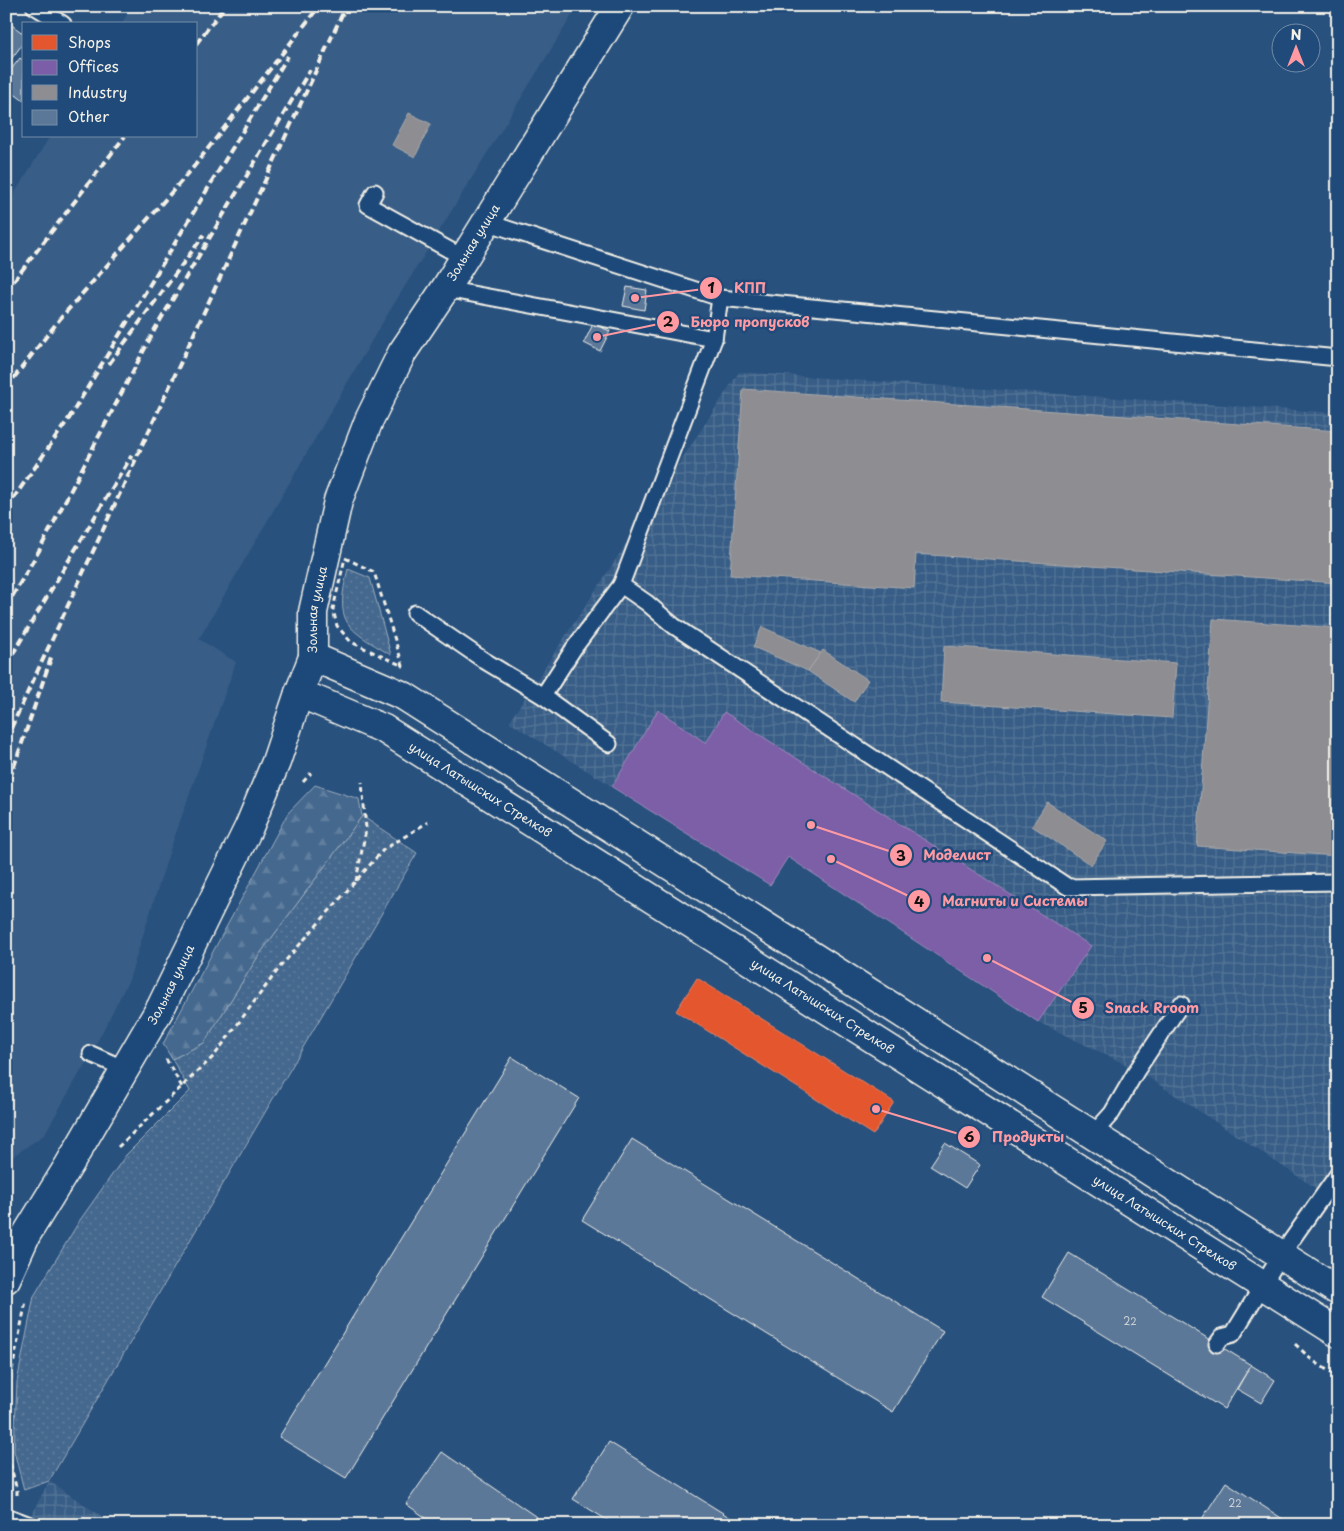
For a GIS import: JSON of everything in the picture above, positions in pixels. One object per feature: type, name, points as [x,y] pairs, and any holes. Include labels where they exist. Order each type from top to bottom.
[{"type":"street","name":"Зольная улица","points":[[6,1279],[26,1235],[161,1007],[249,827],[276,762],[313,657],[313,612],[338,501],[369,420],[402,353],[445,289],[620,6]]},
{"type":"street","points":[[313,657],[404,696],[1338,1291]]},
{"type":"street","name":"улица Латышских Стрелков","points":[[299,693],[384,730],[1338,1334]]},
{"type":"lane","points":[[34,6],[60,22]]},
{"type":"lane","points":[[375,192],[368,205],[464,258]]},
{"type":"lane","points":[[486,222],[720,298],[1338,358]]},
{"type":"lane","points":[[445,289],[714,338]]},
{"type":"lane","points":[[543,696],[574,648],[621,585],[714,338],[720,298]]},
{"type":"lane","points":[[621,585],[647,603],[674,626],[1068,887],[1338,882]]},
{"type":"lane","points":[[415,613],[485,661],[543,696],[609,744]]},
{"type":"lane","points":[[1094,1134],[1112,1113],[1137,1070],[1181,1004]]},
{"type":"lane","points":[[90,1054],[125,1069]]},
{"type":"lane","points":[[1217,1344],[1222,1337],[1233,1334],[1282,1255],[1338,1174]]},
{"type":"lane","points":[[9,1516],[30,1525]]},
{"type":"path","points":[[344,558],[374,572],[403,666],[351,642],[337,626],[333,609],[344,558]]},
{"type":"path","points":[[356,881],[366,829],[362,782]]},
{"type":"path","points":[[113,1150],[214,1056],[280,967],[383,850],[428,822]]},
{"type":"path","points":[[9,1516],[17,1491],[7,1450],[11,1376],[27,1296]]},
{"type":"shaded area","points":[[132,6],[578,6],[378,330],[199,639],[236,662],[170,850],[129,980],[91,1054],[44,1135],[6,1161],[6,207],[49,138],[198,138],[198,22],[122,22]]},
{"type":"shaded area","points":[[739,372],[1338,413],[1338,1203],[1137,1070],[1038,1022],[788,857],[770,885],[509,722]]},
{"type":"shaded area","points":[[49,1481],[115,1525],[26,1525]]},
{"type":"green space","points":[[348,569],[370,578],[391,655],[363,638],[347,622],[342,602]]},
{"type":"green space","points":[[315,785],[359,799],[362,816],[259,955],[204,1043],[172,1059],[163,1044],[288,813]]},
{"type":"green space","points":[[362,816],[417,853],[49,1481],[24,1490],[14,1451],[17,1382],[34,1296],[80,1220],[126,1155],[190,1091],[172,1059],[204,1043],[259,955]]},
{"type":"building: Shops","points":[[697,978],[894,1102],[873,1135],[676,1011]]},
{"type":"building: Offices","points":[[658,710],[706,743],[724,712],[1091,946],[1038,1022],[788,857],[770,885],[612,787]]},
{"type":"building: Industry","points":[[409,113],[431,124],[415,157],[392,145]]},
{"type":"building: Industry","points":[[743,389],[1338,431],[1338,583],[916,554],[914,588],[730,575]]},
{"type":"building: Industry","points":[[1213,619],[1338,628],[1338,856],[1197,846]]},
{"type":"building: Industry","points":[[762,627],[821,653],[808,671],[753,647]]},
{"type":"building: Industry","points":[[944,646],[1176,663],[1172,718],[941,702]]},
{"type":"building: Industry","points":[[823,650],[868,680],[854,702],[808,671]]},
{"type":"building: Industry","points":[[1047,802],[1107,841],[1091,865],[1032,826]]},
{"type":"building: Other","points":[[6,21],[22,33],[22,45],[6,66]]},
{"type":"building: Other","points":[[20,58],[22,60],[22,100],[6,88],[6,76]]},
{"type":"building: Other","points":[[627,287],[647,290],[644,310],[623,306]]},
{"type":"building: Other","points":[[593,324],[610,331],[600,351],[584,343]]},
{"type":"building: Other","points":[[512,1057],[579,1098],[346,1478],[279,1437]]},
{"type":"building: Other","points":[[632,1139],[943,1331],[893,1412],[582,1220]]},
{"type":"building: Other","points":[[945,1143],[980,1165],[965,1188],[930,1166]]},
{"type":"building: Other","points":[[1069,1253],[1251,1365],[1224,1409],[1042,1297]]},
{"type":"building: Other","points":[[1251,1365],[1275,1380],[1261,1403],[1237,1389]]},
{"type":"building: Other","points":[[609,1442],[742,1525],[615,1525],[573,1499]]},
{"type":"building: Other","points":[[442,1452],[548,1525],[436,1525],[406,1504]]},
{"type":"building: Other","points":[[1226,1482],[1292,1525],[1198,1525]]},
{"type":"railway","points":[[198,41],[225,6]]},
{"type":"railway","points":[[6,739],[346,6]]},
{"type":"railway","points":[[6,388],[59,320],[192,169],[317,9]]},
{"type":"railway","points":[[68,420],[288,56]]},
{"type":"railway","points":[[6,607],[40,549],[155,329],[310,70]]},
{"type":"railway","points":[[6,291],[123,138]]},
{"type":"railway","points":[[109,364],[204,235]]},
{"type":"railway","points":[[6,509],[72,414]]},
{"type":"railway","points":[[6,665],[132,455]]},
{"type":"railway","points":[[6,790],[52,655]]},
{"type":"place","name":"КПП","points":[[635,298]]},
{"type":"place","name":"Бюро пропусков","points":[[597,337]]},
{"type":"place","name":"Моделист","points":[[811,825]]},
{"type":"place","name":"Магниты и Системы","points":[[831,859]]},
{"type":"place","name":"Snack Rroom","points":[[987,958]]},
{"type":"place","name":"Продукты","points":[[876,1109]]}]
